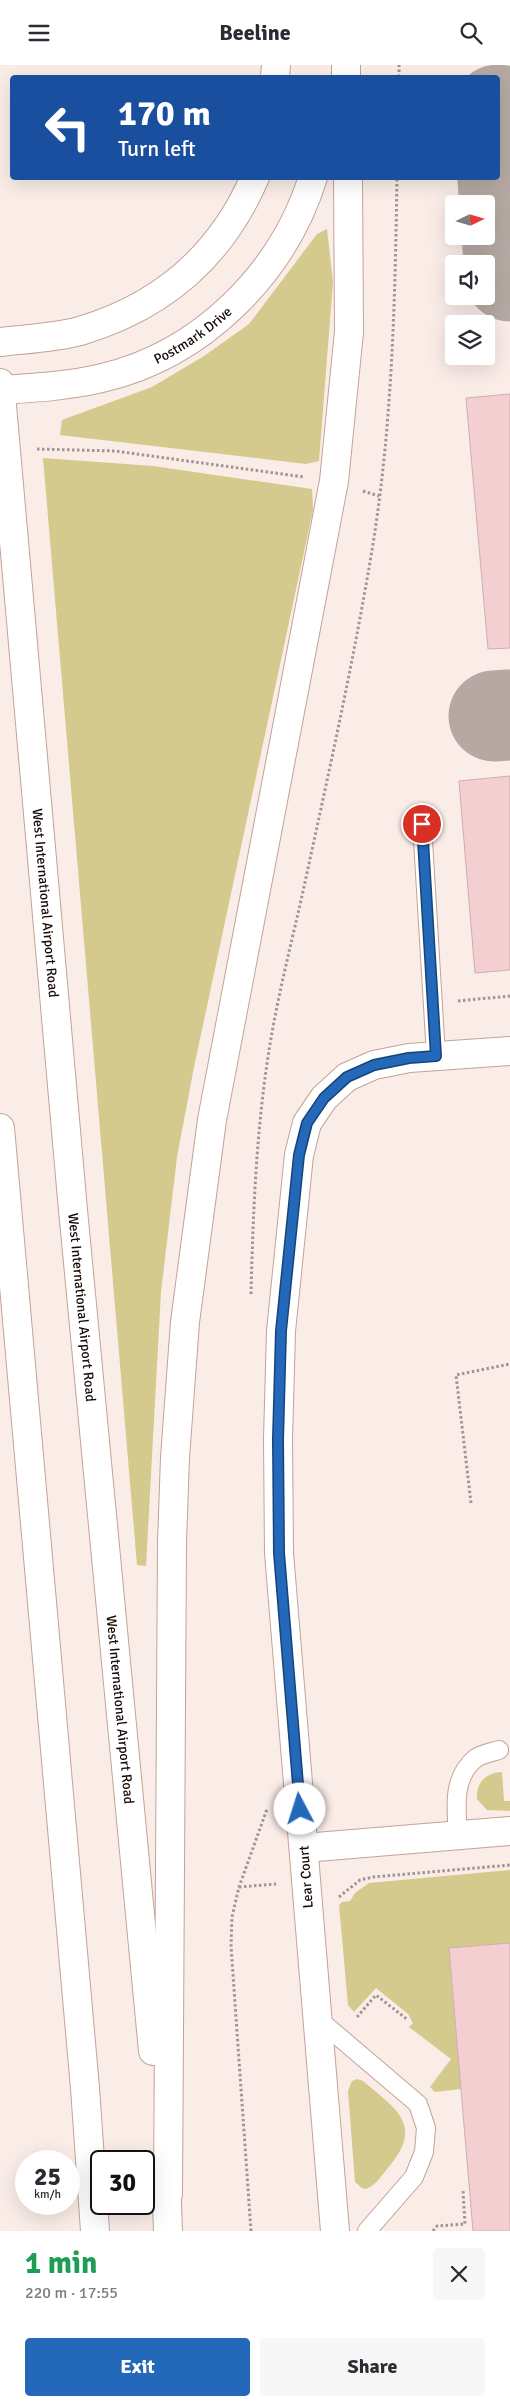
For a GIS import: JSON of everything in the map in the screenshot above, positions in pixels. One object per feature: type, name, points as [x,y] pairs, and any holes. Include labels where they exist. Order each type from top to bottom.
[{"type":"main road","points":[[0,342],[78,331],[118,317],[157,298],[183,278],[214,245],[246,198],[254,180]]},
{"type":"main road","name":"Postmark Drive","points":[[0,390],[49,387],[102,378],[151,361],[197,335],[233,305],[271,263],[298,219],[312,180]]},
{"type":"main road","points":[[168,2194],[172,1562],[175,1457],[185,1322],[212,1119],[334,481],[349,332],[348,180]]},
{"type":"main road","name":"West International Airport Road","points":[[0,383],[4,450],[129,1816],[168,2194],[168,2231]]},
{"type":"main road","name":"Lear Court","points":[[335,2231],[279,1553],[278,1439],[281,1331],[299,1155],[307,1123],[324,1098],[347,1077],[374,1065],[409,1058],[510,1051]]},
{"type":"main road","points":[[0,1128],[86,2088],[95,2231]]},
{"type":"main road","points":[[304,1848],[510,1831]]},
{"type":"lane","points":[[422,824],[436,1056]]},
{"type":"lane","points":[[458,1835],[455,1800],[462,1775],[477,1757],[499,1750]]},
{"type":"lane","points":[[318,2019],[418,2104],[426,2128],[424,2152],[414,2177],[367,2231]]},
{"type":"path","points":[[250,1299],[258,1139],[268,1054],[351,661],[370,561],[379,496],[387,435],[393,350],[397,180]]},
{"type":"path","points":[[4,450],[115,451],[334,481],[379,496]]},
{"type":"path","points":[[458,1001],[510,996]]},
{"type":"path","points":[[471,1503],[456,1375],[510,1364]]},
{"type":"path","points":[[251,2231],[231,1946],[232,1917],[239,1887],[267,1804]]},
{"type":"path","points":[[338,1897],[359,1880],[373,1877],[510,1865]]},
{"type":"path","points":[[349,2015],[355,2019],[376,1995],[408,2020]]},
{"type":"path","points":[[433,2231],[437,2226],[465,2224],[463,2191]]},
{"type":"shaded area","points":[[327,229],[333,282],[319,461],[306,464],[60,435],[62,420],[152,387],[204,356],[249,324],[317,234]]},
{"type":"shaded area","points":[[43,458],[153,466],[312,489],[313,510],[194,1067],[177,1157],[161,1292],[146,1566],[137,1565]]},
{"type":"shaded area","points":[[502,1772],[504,1801],[510,1801],[510,1811],[487,1810],[477,1799],[478,1788],[486,1777]]},
{"type":"shaded area","points":[[510,1870],[510,1943],[449,1949],[461,2089],[435,2092],[430,2087],[451,2059],[409,2027],[413,2023],[408,2014],[376,1988],[354,2012],[348,2005],[339,1905],[342,1902],[350,1901],[355,1893],[369,1883]]},
{"type":"shaded area","points":[[357,2079],[363,2081],[394,2108],[401,2117],[405,2127],[405,2137],[401,2150],[374,2185],[366,2189],[355,2182],[348,2091],[352,2081]]},
{"type":"building","points":[[510,394],[510,648],[488,649],[466,398]]},
{"type":"building","points":[[510,776],[510,970],[475,973],[459,781]]},
{"type":"building","points":[[510,1943],[510,2231],[473,2231],[449,1948]]},
{"type":"taxiway","points":[[500,138],[510,276]]},
{"type":"taxiway","points":[[494,716],[510,715]]},
{"type":"route","points":[[300,1809],[279,1553],[278,1439],[281,1331],[293,1202],[299,1155],[307,1123],[324,1098],[347,1077],[374,1065],[409,1058],[436,1056],[422,824]]}]
